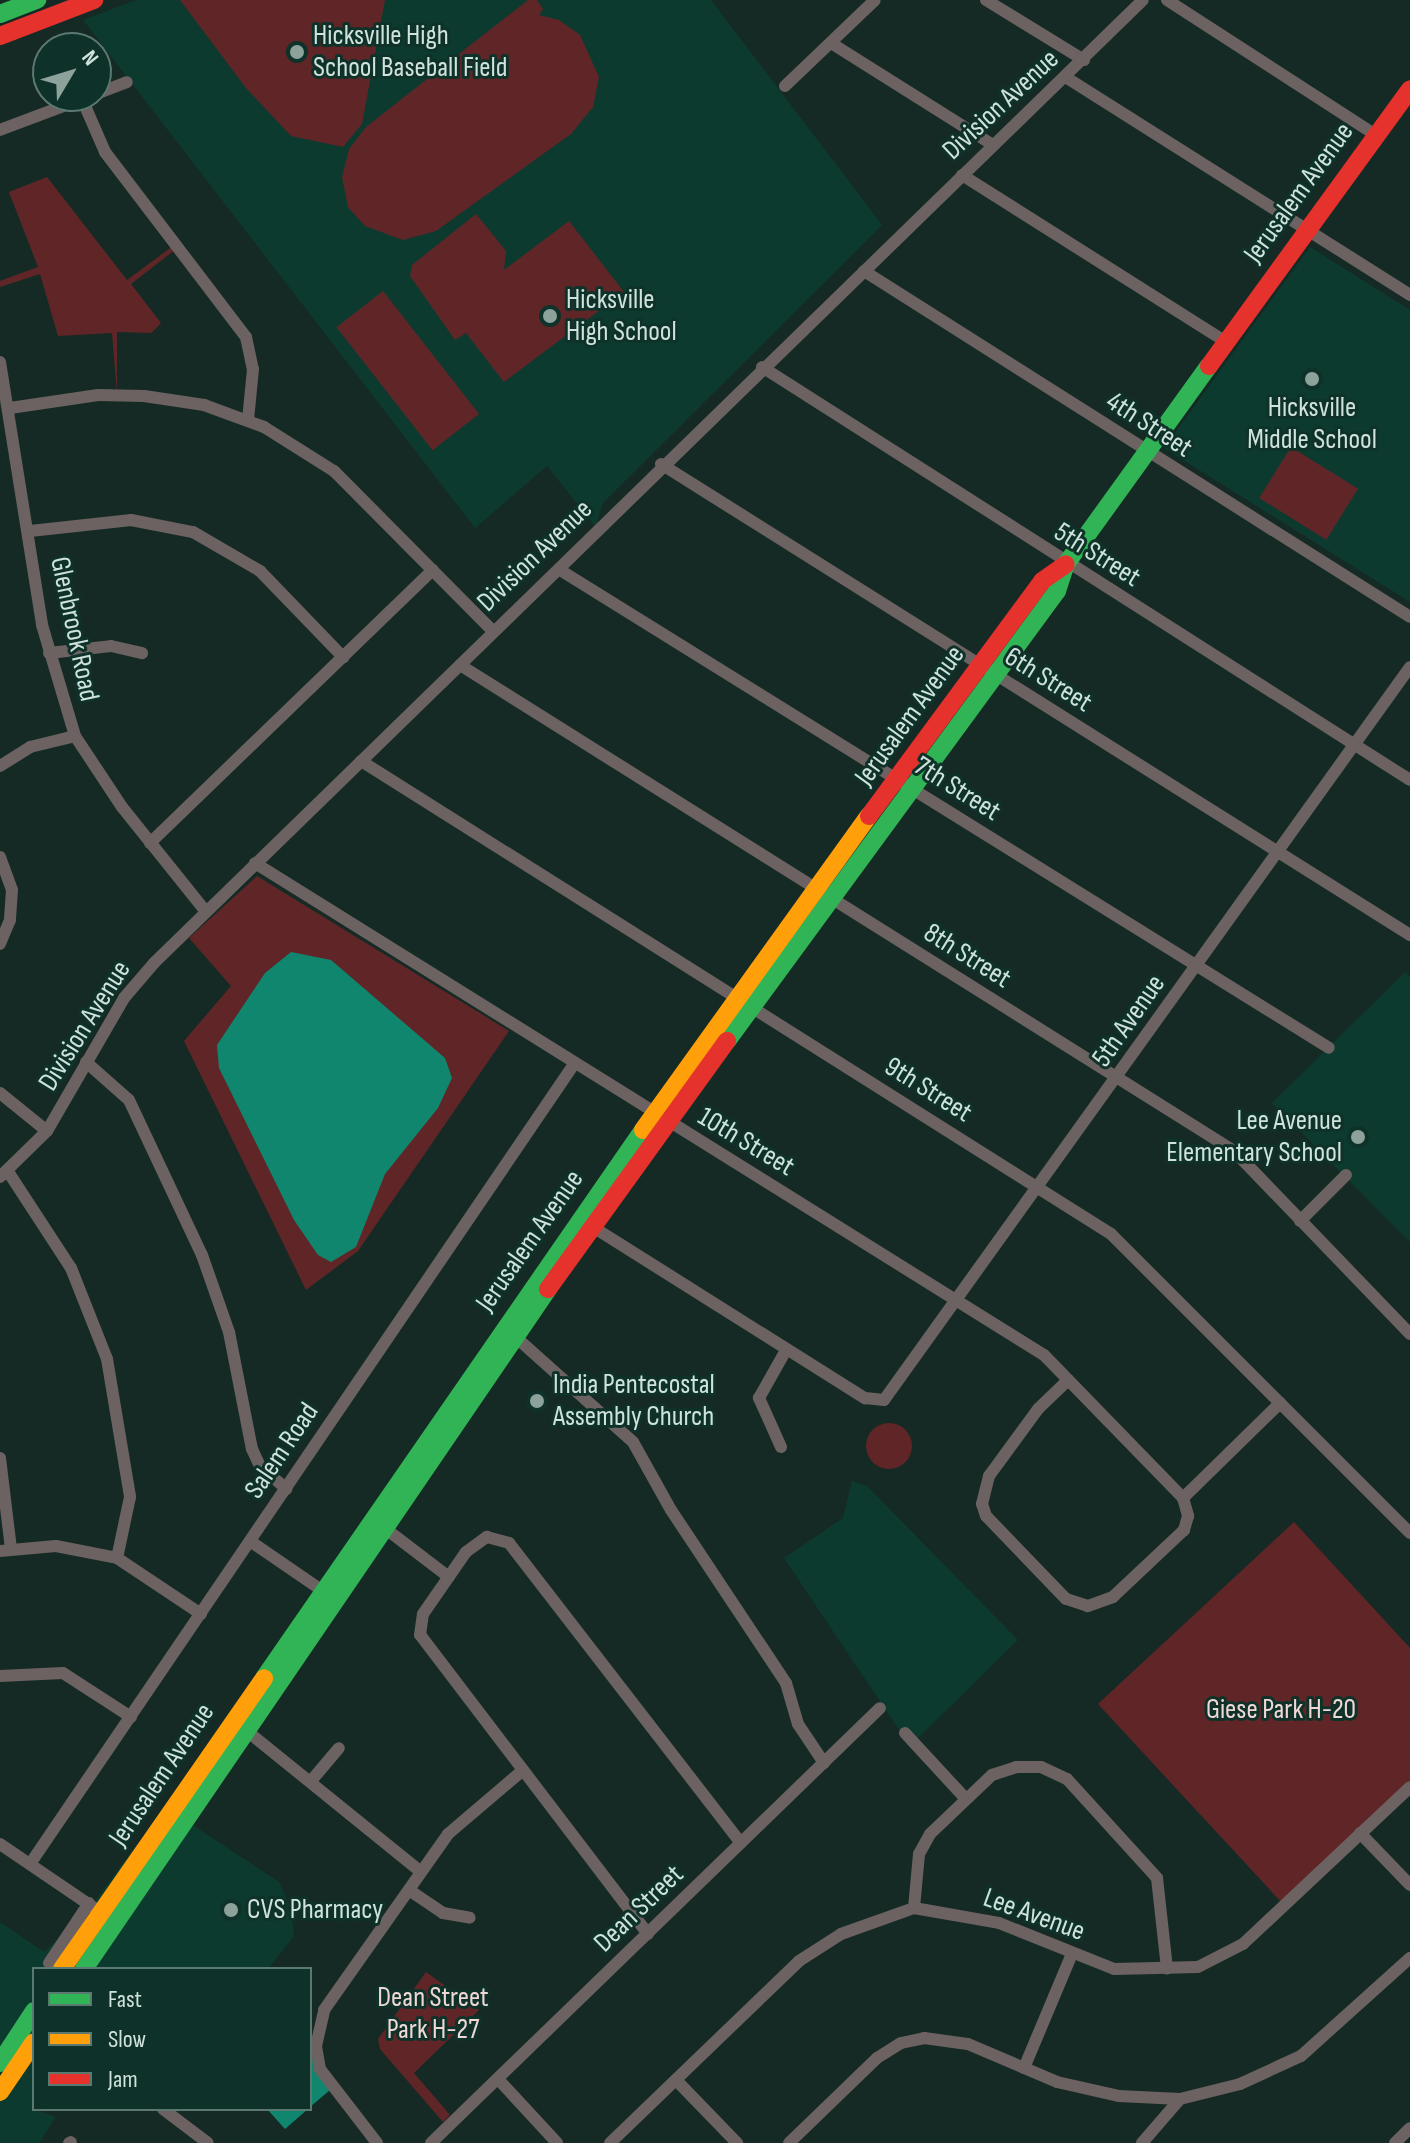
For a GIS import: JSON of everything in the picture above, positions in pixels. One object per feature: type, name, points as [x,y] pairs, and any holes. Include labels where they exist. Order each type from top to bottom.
[{"type":"main road","points":[[0,36],[94,0]]},
{"type":"main road","points":[[0,14],[27,2]]},
{"type":"main road","name":"Jerusalem Avenue","points":[[85,1967],[240,1725],[585,1222],[661,1118],[752,1009],[825,894],[988,671],[1042,581],[1066,564],[1410,89]]},
{"type":"main road","name":"Jerusalem Avenue","points":[[661,1118],[735,998],[825,894]]},
{"type":"main road","name":"Jerusalem Avenue","points":[[56,1966],[95,1908],[240,1725]]},
{"type":"main road","points":[[0,2063],[32,2016]]},
{"type":"main road","points":[[0,2092],[32,2045]]},
{"type":"street","points":[[785,86],[875,0]]},
{"type":"street","points":[[986,0],[1084,60]]},
{"type":"street","name":"Division Avenue","points":[[3,1174],[47,1131],[124,998],[206,912],[460,665],[492,630],[560,570],[661,464],[993,145],[1067,78],[1143,0]]},
{"type":"street","points":[[1167,0],[1376,135]]},
{"type":"street","points":[[831,43],[993,145]]},
{"type":"street","points":[[1067,78],[1410,295]]},
{"type":"street","points":[[112,88],[127,82]]},
{"type":"street","points":[[0,130],[48,112]]},
{"type":"street","points":[[91,112],[105,152],[246,337],[253,369],[248,420]]},
{"type":"street","points":[[962,175],[1226,342]]},
{"type":"street","name":"4th Street","points":[[864,271],[1410,617]]},
{"type":"street","name":"Glenbrook Road","points":[[0,362],[49,653],[75,736],[150,843],[206,912]]},
{"type":"street","name":"5th Street","points":[[762,367],[1066,564],[1410,780]]},
{"type":"street","points":[[10,408],[98,395],[144,396],[204,405],[248,420],[289,440],[334,471],[492,630]]},
{"type":"street","name":"6th Street","points":[[661,464],[1410,935]]},
{"type":"street","points":[[30,531],[131,520],[193,532],[260,571],[343,657]]},
{"type":"street","points":[[150,843],[433,570]]},
{"type":"street","name":"7th Street","points":[[560,570],[1329,1048]]},
{"type":"street","points":[[49,653],[111,646],[142,653]]},
{"type":"street","name":"8th Street","points":[[460,665],[1234,1151],[1410,1334]]},
{"type":"street","name":"5th Avenue","points":[[786,1350],[865,1398],[884,1400],[1410,667]]},
{"type":"street","points":[[0,766],[30,747],[75,736]]},
{"type":"street","name":"9th Street","points":[[361,761],[1131,1249],[1410,1533]]},
{"type":"street","points":[[0,857],[12,890],[10,920],[0,944]]},
{"type":"street","name":"10th Street","points":[[255,863],[661,1118],[1032,1345],[1183,1498]]},
{"type":"street","points":[[86,1062],[129,1100],[202,1255],[229,1332],[252,1449],[267,1475],[286,1489]]},
{"type":"street","name":"Salem Road","points":[[30,1864],[574,1064]]},
{"type":"street","points":[[0,1093],[47,1131]]},
{"type":"street","points":[[3,1174],[71,1268],[107,1359],[130,1497],[117,1558]]},
{"type":"street","points":[[1300,1221],[1346,1175]]},
{"type":"street","points":[[585,1222],[786,1350],[759,1398],[781,1447]]},
{"type":"street","points":[[510,1332],[633,1442],[671,1510],[786,1683],[798,1724],[824,1763]]},
{"type":"street","points":[[1068,1380],[1038,1409],[989,1476],[982,1504],[986,1516],[1066,1599],[1088,1606],[1113,1597],[1184,1530],[1188,1516],[1183,1498],[1280,1403]]},
{"type":"street","points":[[0,1458],[5,1550],[56,1546],[117,1558],[201,1614]]},
{"type":"street","points":[[378,1524],[449,1577]]},
{"type":"street","points":[[648,1934],[420,1635],[423,1614],[466,1552],[487,1537],[509,1543],[741,1843]]},
{"type":"street","points":[[250,1541],[330,1596]]},
{"type":"street","points":[[0,1676],[63,1673],[131,1717]]},
{"type":"street","name":"Dean Street","points":[[431,2143],[880,1708]]},
{"type":"street","points":[[240,1725],[421,1872]]},
{"type":"street","points":[[905,1733],[964,1797]]},
{"type":"street","points":[[311,1781],[339,1748]]},
{"type":"street","points":[[914,1908],[919,1854],[964,1797],[992,1775],[1016,1767],[1041,1767],[1067,1779],[1157,1878],[1167,1968]]},
{"type":"street","points":[[377,2143],[320,2069],[319,2025],[338,1988],[460,1821],[522,1771]]},
{"type":"street","name":"Lee Avenue","points":[[610,2143],[812,1951],[841,1934],[914,1908],[999,1923],[1114,1969],[1198,1967],[1227,1956],[1410,1787]]},
{"type":"street","points":[[1360,1833],[1410,1885]]},
{"type":"street","points":[[0,1844],[95,1908]]},
{"type":"street","points":[[409,1890],[443,1913],[470,1918]]},
{"type":"street","points":[[1024,2068],[1072,1954]]},
{"type":"street","points":[[789,2143],[877,2058],[901,2043],[949,2039],[1076,2088],[1180,2099],[1265,2076],[1301,2056],[1410,1958]]},
{"type":"street","points":[[498,2079],[557,2143]]},
{"type":"street","points":[[676,2080],[737,2143]]},
{"type":"street","points":[[1142,2143],[1180,2099]]},
{"type":"street","points":[[166,2111],[208,2143]]},
{"type":"street","points":[[1395,2143],[1410,2128]]},
{"type":"shaded area","name":"Hicksville High School","points":[[136,0],[711,0],[882,225],[602,504],[596,527],[547,466],[475,528],[112,58],[112,32],[92,32],[83,20]]},
{"type":"shaded area","name":"Hicksville Middle School","points":[[1310,247],[1410,310],[1410,602],[1164,448]]},
{"type":"shaded area","points":[[291,952],[331,960],[445,1058],[452,1078],[438,1108],[385,1174],[356,1247],[331,1262],[318,1255],[294,1220],[219,1068],[217,1045],[265,973]]},
{"type":"shaded area","name":"Lee Avenue Elementary School","points":[[1405,972],[1410,977],[1410,1242],[1272,1103]]},
{"type":"shaded area","points":[[852,1481],[867,1486],[1018,1640],[910,1746],[784,1558],[843,1518]]},
{"type":"shaded area","points":[[165,1807],[279,1882],[291,1909],[294,1936],[270,1967],[32,1967],[32,2111],[56,2117],[39,2143],[0,2143],[0,1922],[44,1952],[88,1910]]},
{"type":"shaded area","points":[[312,2052],[330,2090],[312,2105]]},
{"type":"shaded area","points":[[269,2111],[306,2111],[285,2129]]},
{"type":"green space","name":"Hicksville High School Baseball Field","points":[[180,0],[385,0],[362,124],[343,147],[291,136],[246,88]]},
{"type":"green space","points":[[528,0],[537,0],[543,9],[539,15],[559,20],[580,35],[599,77],[593,107],[571,134],[436,231],[403,240],[365,226],[348,207],[342,177],[349,149],[366,127]]},
{"type":"green space","points":[[47,177],[127,280],[173,246],[176,249],[131,284],[161,323],[151,333],[117,332],[117,394],[112,333],[58,336],[40,274],[0,287],[0,281],[38,267],[9,192]]},
{"type":"green space","points":[[476,214],[506,251],[504,270],[569,221],[624,292],[504,382],[466,333],[455,340],[410,276],[412,265]]},
{"type":"green space","points":[[383,291],[479,414],[433,450],[337,327]]},
{"type":"green space","points":[[1291,447],[1358,489],[1326,540],[1259,498]]},
{"type":"green space","points":[[257,876],[509,1031],[358,1251],[306,1290],[184,1041],[231,986],[189,938]]},
{"type":"green space","points":[[889,1423],[905,1430],[912,1446],[905,1462],[889,1469],[873,1462],[866,1446],[873,1430]]},
{"type":"green space","name":"Giese Park H-20","points":[[1294,1522],[1410,1648],[1410,1786],[1283,1904],[1098,1704]]},
{"type":"green space","name":"Dean Street Park H-27","points":[[426,1972],[479,2010],[414,2073],[450,2115],[443,2122],[380,2049],[378,2039]]},
{"type":"traffic: fast","points":[[0,14],[37,0]]},
{"type":"traffic: fast","points":[[727,1041],[1057,591],[1066,564],[1209,366]]},
{"type":"traffic: fast","points":[[264,1678],[643,1130]]},
{"type":"traffic: fast","points":[[85,1967],[548,1289]]},
{"type":"traffic: fast","points":[[0,2063],[32,2014]]},
{"type":"traffic: slow","points":[[643,1130],[869,816]]},
{"type":"traffic: slow","points":[[63,1967],[264,1678]]},
{"type":"traffic: slow","points":[[0,2092],[32,2045]]},
{"type":"traffic: jam","points":[[0,36],[94,0]]},
{"type":"traffic: jam","points":[[1209,366],[1410,89]]},
{"type":"traffic: jam","points":[[869,816],[1042,581],[1066,564]]},
{"type":"traffic: jam","points":[[548,1289],[727,1041]]},
{"type":"place","name":"Hicksville High School Baseball Field","points":[[297,52]]},
{"type":"place","name":"Hicksville High School","points":[[550,316]]},
{"type":"place","name":"Hicksville Middle School","points":[[1312,379]]},
{"type":"place","name":"Lee Avenue Elementary School","points":[[1358,1137]]},
{"type":"place","name":"India Pentecostal Assembly Church","points":[[537,1401]]},
{"type":"place","name":"CVS Pharmacy","points":[[231,1910]]}]
